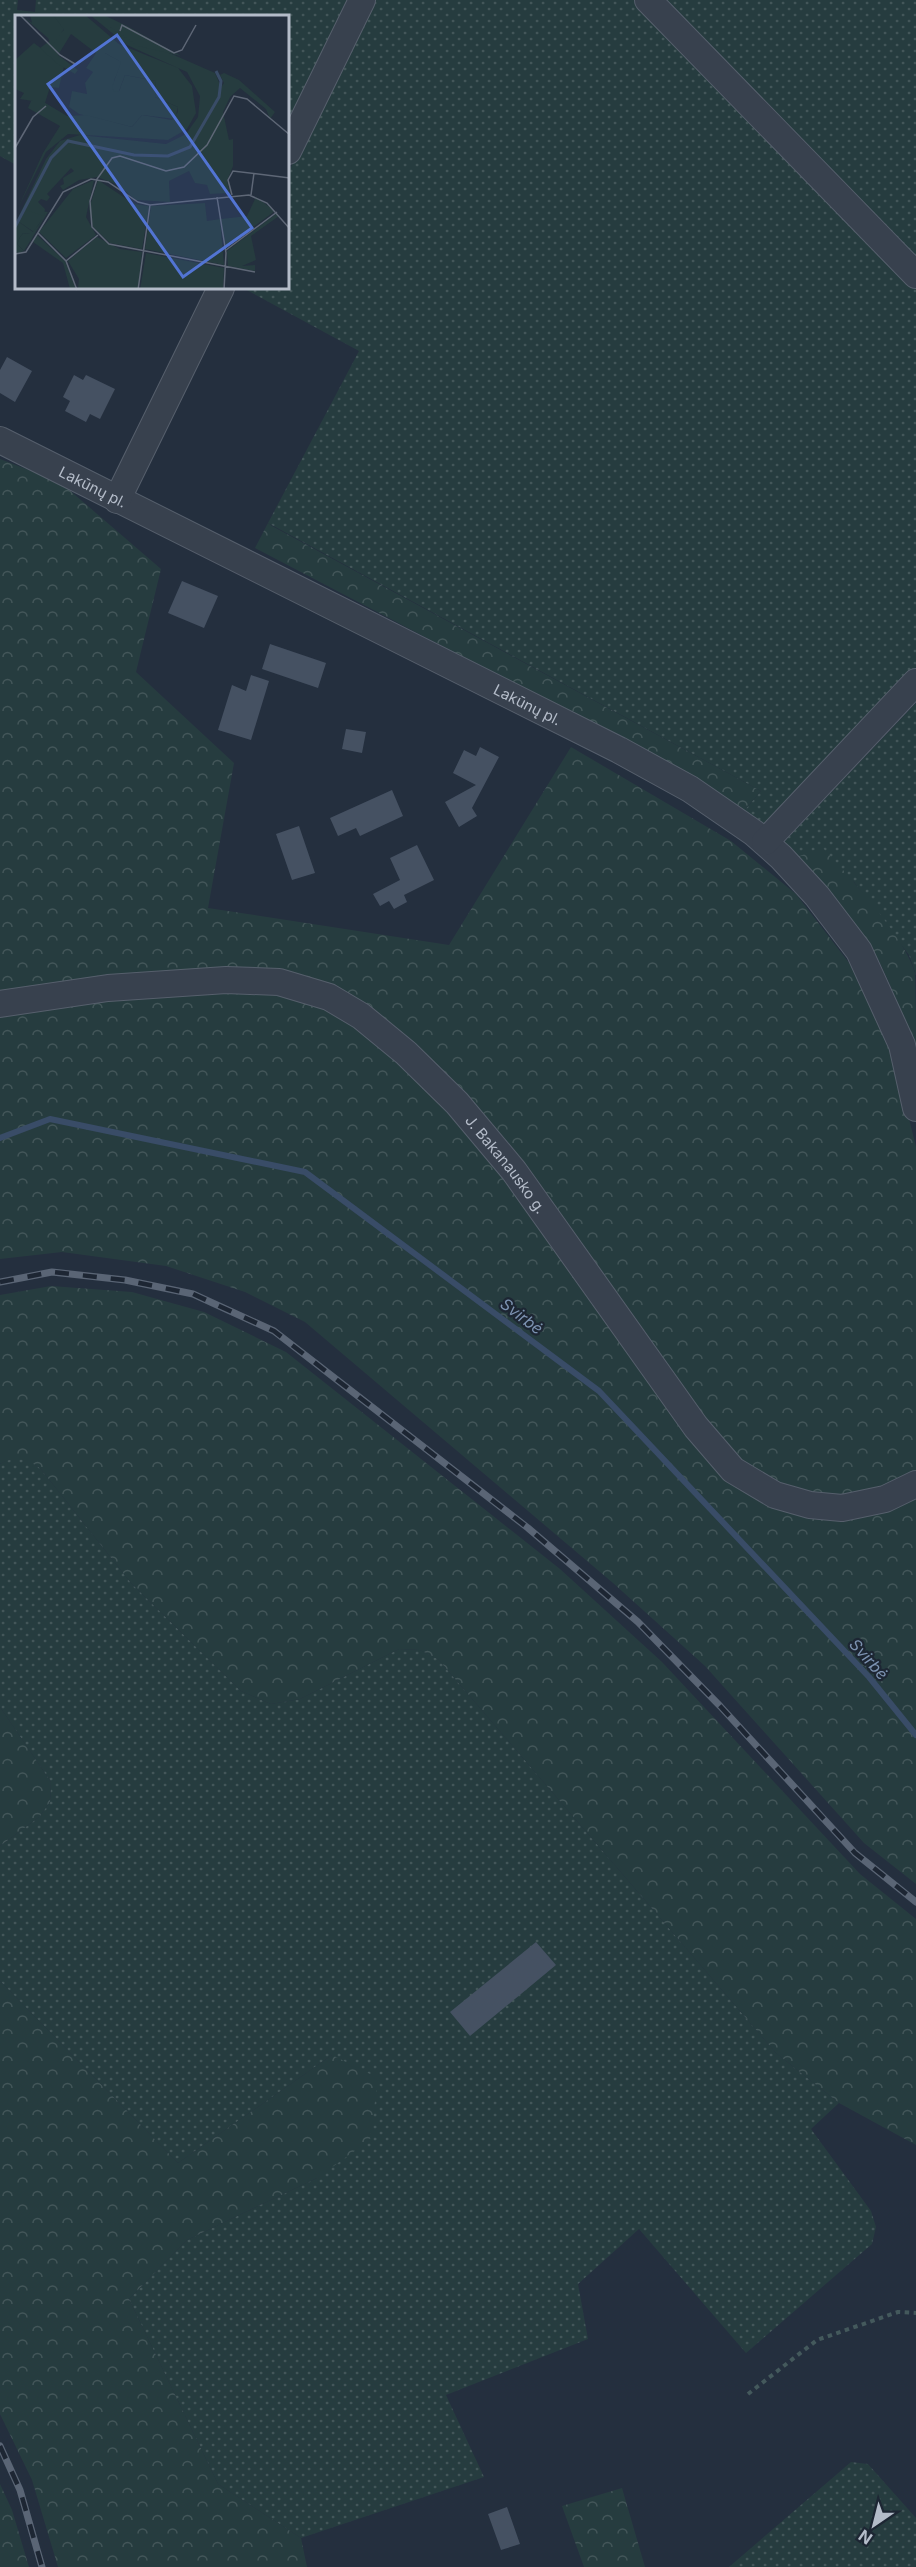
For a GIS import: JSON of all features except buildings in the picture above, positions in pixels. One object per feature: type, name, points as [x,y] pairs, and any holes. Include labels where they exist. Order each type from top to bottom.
[{"type":"street","points":[[290,147],[362,0]]},
{"type":"street","points":[[648,0],[916,275]]},
{"type":"street","points":[[117,500],[220,290]]},
{"type":"street","name":"Lakūnų pl.","points":[[0,440],[619,750],[690,789],[765,842],[811,888],[859,951],[902,1045],[916,1108]]},
{"type":"street","points":[[765,842],[916,682]]},
{"type":"street","name":"J. Bakanausko g.","points":[[0,1004],[108,988],[226,980],[279,981],[329,997],[361,1016],[397,1045],[457,1103],[514,1172],[696,1427],[734,1470],[775,1495],[810,1505],[842,1508],[885,1499],[916,1485]]},
{"type":"path","points":[[748,2394],[817,2340],[898,2313],[916,2313]]},
{"type":"green space","points":[[0,0],[18,0],[17,10],[35,12],[36,0],[351,0],[290,131],[290,15],[15,15],[15,164],[0,156]]},
{"type":"green space","points":[[372,0],[634,0],[916,287],[916,667],[765,831],[743,812],[761,791],[268,523],[359,351],[247,290],[290,290],[290,169]]},
{"type":"green space","points":[[662,0],[916,0],[916,260]]},
{"type":"green space","points":[[0,459],[60,482],[161,569],[136,672],[234,763],[208,908],[449,945],[571,747],[731,841],[796,894],[860,977],[895,1062],[916,1147],[916,1884],[864,1843],[705,1666],[613,1583],[305,1322],[245,1292],[166,1266],[62,1252],[0,1259]]},
{"type":"green space","points":[[268,523],[761,791],[743,812],[547,701],[255,548]]},
{"type":"green space","points":[[916,703],[916,975],[909,955],[854,882],[795,858],[781,845]]},
{"type":"green space","points":[[822,847],[875,907],[909,959],[915,973],[916,1061],[891,988],[870,945],[835,898],[795,858]]},
{"type":"green space","points":[[51,1286],[132,1292],[204,1312],[286,1352],[560,1569],[662,1662],[860,1874],[916,1919],[916,2145],[839,2103],[776,2053],[438,1659],[420,1650],[399,1649],[300,1699],[271,1704],[241,1691],[131,1583],[40,1468],[30,1462],[20,1460],[0,1464],[0,1295]]},
{"type":"green space","points":[[9,1459],[26,1459],[40,1468],[131,1583],[241,1691],[271,1704],[300,1699],[399,1649],[420,1650],[438,1659],[776,2053],[839,2103],[811,2129],[871,2211],[876,2227],[872,2244],[746,2353],[639,2229],[578,2284],[588,2339],[446,2395],[484,2477],[301,2538],[218,2484],[129,2299],[187,2240],[317,2178],[332,2055],[178,2163],[0,1981],[0,1846],[39,1817],[50,1802],[51,1782],[0,1707],[0,1464]]},
{"type":"green space","points":[[0,1707],[51,1782],[50,1802],[39,1817],[0,1846]]},
{"type":"green space","points":[[0,1981],[178,2163],[332,2055],[378,2078],[370,2140],[317,2178],[187,2240],[129,2299],[218,2484],[301,2538],[307,2567],[58,2567],[32,2480],[0,2414]]},
{"type":"green space","points":[[851,2462],[868,2464],[916,2518],[916,2567],[729,2567]]},
{"type":"green space","points":[[0,2484],[12,2510],[29,2567],[0,2567]]},
{"type":"green space","points":[[622,2488],[645,2567],[584,2567],[562,2506]]},
{"type":"waterway","name":"Svirbė","points":[[0,1138],[50,1119],[305,1172],[599,1391],[869,1677],[916,1735]]},
{"type":"railway","points":[[0,1282],[52,1272],[125,1280],[193,1294],[274,1331],[528,1528],[638,1622],[720,1706],[855,1853],[916,1902]]},
{"type":"railway","points":[[0,2446],[20,2490],[42,2567]]}]
